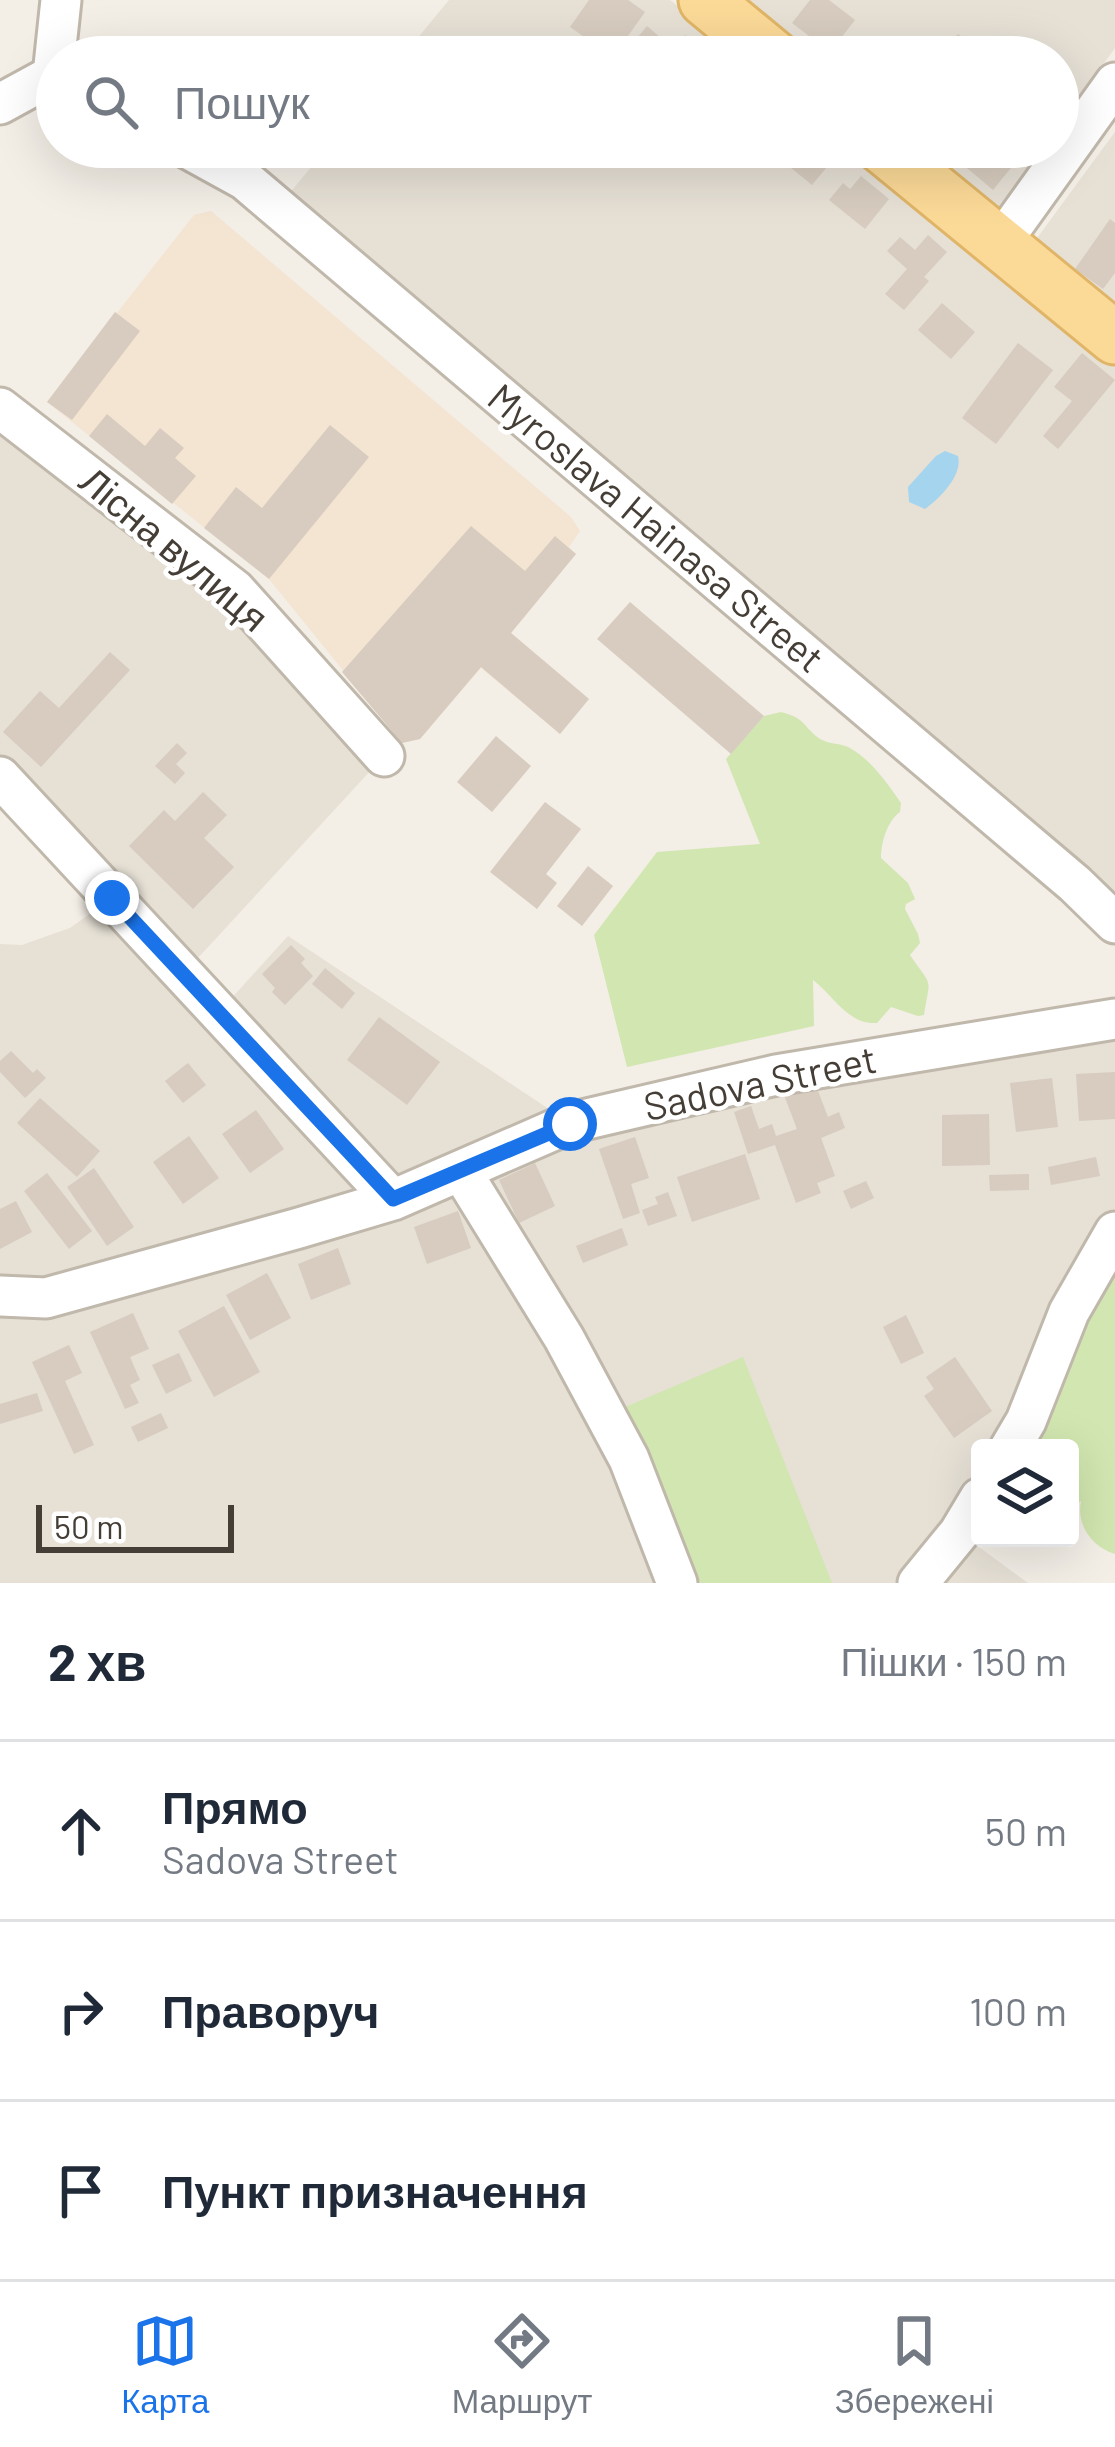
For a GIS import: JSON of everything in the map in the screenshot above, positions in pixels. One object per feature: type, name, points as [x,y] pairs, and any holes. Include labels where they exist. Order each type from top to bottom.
[{"type":"main road","points":[[705,0],[749,36]]},
{"type":"main road","points":[[907,168],[1115,338]]},
{"type":"street","points":[[58,36],[61,0]]},
{"type":"street","points":[[1079,133],[1115,83]]},
{"type":"street","points":[[0,104],[36,86]]},
{"type":"street","name":"Myroslava Hainasa Street","points":[[223,168],[245,180],[1075,884],[1115,923]]},
{"type":"street","points":[[999,245],[1054,168]]},
{"type":"street","name":"Лісна вулиця","points":[[0,408],[236,590],[383,756]]},
{"type":"street","points":[[0,777],[393,1199]]},
{"type":"street","name":"Sadova Street","points":[[0,1296],[46,1298],[299,1228],[393,1199],[570,1124],[776,1075],[1115,1019]]},
{"type":"street","points":[[460,1171],[564,1338],[618,1439],[677,1583]]},
{"type":"street","points":[[1015,1439],[1069,1312],[1115,1232]]},
{"type":"street","points":[[918,1583],[971,1513]]},
{"type":"shaded area","points":[[449,0],[670,0],[715,36],[419,36]]},
{"type":"shaded area","points":[[731,0],[1115,0],[1115,48],[1079,98],[1079,36],[774,36]]},
{"type":"shaded area","points":[[1115,132],[1115,313],[1032,245]]},
{"type":"shaded area","points":[[310,168],[880,168],[1115,355],[1115,896],[282,202]]},
{"type":"shaded area","points":[[932,168],[1029,168],[999,209],[981,209]]},
{"type":"shaded area","points":[[211,211],[571,517],[580,531],[569,547],[576,554],[511,633],[589,699],[560,734],[481,668],[420,739],[402,743],[269,579],[47,402],[194,215]]},
{"type":"shaded area","points":[[0,409],[140,514],[384,756],[184,973],[220,1011],[288,936],[570,1123],[1115,1026],[1115,1232],[1014,1439],[971,1439],[971,1514],[960,1533],[971,1541],[971,1547],[979,1547],[1028,1583],[0,1583],[0,944],[22,945],[70,928],[112,898],[0,777]]},
{"type":"green space","points":[[781,712],[800,720],[820,739],[856,752],[901,803],[886,833],[881,858],[908,883],[915,899],[905,909],[920,943],[910,955],[928,983],[924,1015],[891,1007],[877,1023],[867,1022],[850,1014],[813,980],[814,1026],[627,1067],[594,935],[657,852],[760,844],[726,759],[764,716]]},
{"type":"green space","points":[[1115,1253],[1115,1554],[1099,1546],[1081,1518],[1079,1439],[1041,1439],[1042,1413]]},
{"type":"green space","points":[[743,1357],[832,1583],[690,1583],[618,1410]]},
{"type":"water","points":[[945,451],[958,456],[959,463],[949,486],[925,509],[909,502],[908,487]]},
{"type":"building","points":[[589,0],[628,0],[645,12],[628,36],[583,36],[570,27]]},
{"type":"building","points":[[810,0],[829,0],[855,20],[842,36],[809,36],[792,23]]},
{"type":"building","points":[[647,26],[659,36],[639,36]]},
{"type":"building","points":[[791,168],[826,168],[812,185]]},
{"type":"building","points":[[967,168],[1011,168],[993,190]]},
{"type":"building","points":[[861,176],[889,199],[865,229],[829,200],[843,183],[850,189]]},
{"type":"building","points":[[1110,219],[1115,223],[1115,273],[1103,289],[1075,269]]},
{"type":"building","points":[[928,235],[947,252],[904,310],[885,294],[907,269],[887,251],[900,237],[915,250]]},
{"type":"building","points":[[942,303],[975,332],[951,359],[918,330]]},
{"type":"building","points":[[115,312],[140,331],[72,420],[47,402]]},
{"type":"building","points":[[1018,343],[1053,370],[996,444],[962,418]]},
{"type":"building","points":[[1082,353],[1115,380],[1058,449],[1043,436],[1072,401],[1054,387]]},
{"type":"building","points":[[107,414],[145,446],[160,428],[184,448],[175,458],[196,476],[172,504],[89,436]]},
{"type":"building","points":[[330,425],[369,457],[269,579],[204,528],[236,487],[262,508]]},
{"type":"building","points":[[471,526],[525,571],[555,536],[576,554],[511,633],[589,699],[560,734],[481,667],[420,739],[402,743],[342,672]]},
{"type":"building","points":[[630,602],[764,716],[731,754],[597,639]]},
{"type":"building","points":[[110,652],[130,670],[41,767],[3,732],[40,691],[59,708]]},
{"type":"building","points":[[496,736],[531,766],[492,812],[457,782]]},
{"type":"building","points":[[177,743],[187,753],[176,764],[185,773],[175,784],[155,766]]},
{"type":"building","points":[[203,792],[227,815],[204,838],[234,867],[193,909],[129,846],[164,810],[175,821]]},
{"type":"building","points":[[545,802],[581,829],[546,874],[557,883],[537,909],[490,872]]},
{"type":"building","points":[[588,866],[613,886],[582,926],[557,906]]},
{"type":"building","points":[[291,945],[313,976],[285,1005],[262,974]]},
{"type":"building","points":[[325,968],[355,993],[342,1009],[312,984]]},
{"type":"building","points":[[379,1017],[440,1062],[407,1105],[347,1060]]},
{"type":"building","points":[[11,1051],[33,1073],[37,1069],[46,1078],[25,1098],[0,1072],[0,1061]]},
{"type":"building","points":[[188,1063],[206,1085],[183,1103],[165,1081]]},
{"type":"building","points":[[1115,1072],[1115,1119],[1079,1121],[1076,1074]]},
{"type":"building","points":[[1052,1078],[1058,1127],[1016,1132],[1010,1083]]},
{"type":"building","points":[[815,1083],[828,1117],[839,1112],[845,1128],[821,1138],[835,1176],[817,1183],[821,1193],[796,1203],[775,1145],[748,1154],[734,1112],[751,1106],[759,1129],[772,1124],[776,1136],[797,1129],[784,1095]]},
{"type":"building","points":[[40,1098],[100,1151],[77,1177],[17,1123]]},
{"type":"building","points":[[256,1110],[284,1149],[250,1173],[222,1134]]},
{"type":"building","points":[[989,1114],[990,1165],[942,1166],[942,1115]]},
{"type":"building","points":[[189,1136],[219,1178],[183,1204],[153,1162]]},
{"type":"building","points":[[635,1137],[649,1178],[631,1184],[640,1213],[623,1219],[599,1149]]},
{"type":"building","points":[[745,1154],[760,1199],[692,1222],[677,1177]]},
{"type":"building","points":[[1096,1157],[1100,1176],[1051,1185],[1048,1167]]},
{"type":"building","points":[[535,1163],[555,1206],[519,1223],[499,1180]]},
{"type":"building","points":[[94,1168],[134,1227],[107,1246],[67,1187]]},
{"type":"building","points":[[47,1173],[92,1231],[69,1249],[24,1191]]},
{"type":"building","points":[[1029,1174],[1029,1190],[990,1191],[989,1175]]},
{"type":"building","points":[[866,1181],[874,1198],[851,1209],[843,1191]]},
{"type":"building","points":[[668,1192],[677,1216],[648,1226],[642,1210],[658,1204],[655,1197]]},
{"type":"building","points":[[16,1201],[32,1232],[0,1249],[0,1209]]},
{"type":"building","points":[[458,1211],[471,1248],[427,1264],[414,1227]]},
{"type":"building","points":[[622,1228],[628,1245],[583,1263],[576,1246]]},
{"type":"building","points":[[338,1248],[351,1284],[311,1300],[298,1264]]},
{"type":"building","points":[[267,1273],[291,1318],[250,1340],[226,1295]]},
{"type":"building","points":[[224,1306],[260,1372],[214,1397],[178,1331]]},
{"type":"building","points":[[133,1313],[149,1349],[130,1357],[140,1380],[130,1385],[139,1403],[125,1409],[90,1332]]},
{"type":"building","points":[[906,1315],[924,1353],[901,1364],[883,1327]]},
{"type":"building","points":[[69,1345],[82,1373],[65,1381],[94,1445],[74,1454],[32,1362]]},
{"type":"building","points":[[179,1353],[192,1381],[166,1394],[152,1365]]},
{"type":"building","points":[[955,1357],[992,1411],[954,1438],[924,1396],[934,1389],[926,1377]]},
{"type":"building","points":[[37,1393],[43,1411],[0,1424],[0,1404]]},
{"type":"building","points":[[161,1413],[168,1428],[138,1442],[131,1427]]},
{"type":"route","points":[[112,898],[393,1199],[570,1124]]}]
